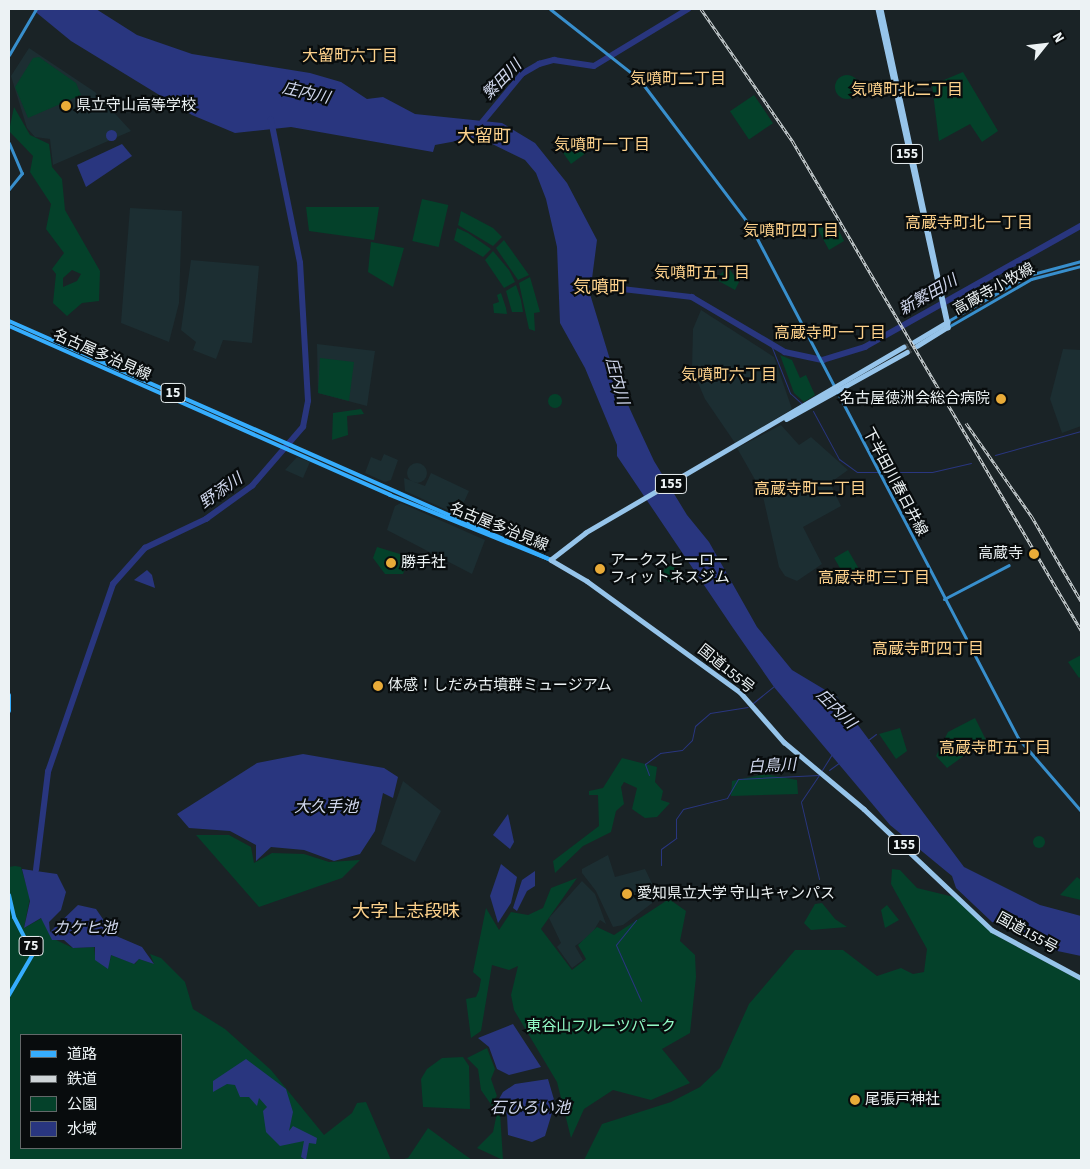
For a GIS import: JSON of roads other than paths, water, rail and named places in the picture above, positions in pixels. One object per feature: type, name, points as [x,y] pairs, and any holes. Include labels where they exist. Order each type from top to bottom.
[{"type":"highway","name":"155","points":[[880,9],[947,324]]},
{"type":"highway","points":[[915,344],[947,324]]},
{"type":"highway","name":"155","points":[[550,560],[606,522],[906,350]]},
{"type":"highway","name":"国道155号","points":[[550,560],[585,580],[740,692],[784,742],[864,809],[992,930],[1081,978]]},
{"type":"main road","points":[[9,55],[36,9]]},
{"type":"main road","name":"下半田川春日井線","points":[[550,9],[617,58],[648,90],[742,214],[818,362],[1018,738],[1081,811]]},
{"type":"main road","points":[[9,143],[22,172],[9,189]]},
{"type":"main road","name":"高蔵寺小牧線","points":[[947,324],[1029,275],[1081,261]]},
{"type":"main road","name":"高蔵寺小牧線","points":[[947,324],[1037,277],[1081,266]]},
{"type":"main road","name":"名古屋多治見線","points":[[9,321],[284,445]]},
{"type":"main road","name":"名古屋多治見線","points":[[9,326],[550,560]]},
{"type":"main road","points":[[944,599],[1009,565]]},
{"type":"main road","points":[[9,695],[9,712]]},
{"type":"main road","name":"75","points":[[9,894],[14,917],[33,954],[9,995]]},
{"type":"water","name":"庄内川","points":[[32,9],[96,9],[137,35],[192,54],[310,73],[341,82],[367,99],[383,97],[415,114],[502,123],[535,143],[567,183],[597,240],[590,294],[615,376],[634,418],[654,461],[687,515],[709,542],[757,627],[792,670],[837,697],[964,867],[1040,905],[1081,916],[1081,956],[1048,949],[992,922],[956,888],[952,876],[890,825],[774,687],[617,456],[617,445],[585,368],[560,323],[557,247],[546,199],[536,173],[525,160],[478,137],[435,145],[433,152],[291,127],[235,133],[192,115],[71,41]]},
{"type":"water","points":[[111,129],[117,135],[111,141],[105,135]]},
{"type":"water","points":[[122,144],[132,156],[86,187],[77,165]]},
{"type":"water","points":[[147,570],[152,575],[155,588],[134,580]]},
{"type":"water","name":"大久手池","points":[[303,754],[384,768],[398,777],[393,798],[383,793],[375,831],[360,854],[334,861],[304,850],[271,847],[256,861],[256,845],[230,831],[189,828],[177,814],[257,763]]},
{"type":"water","points":[[508,814],[514,842],[510,849],[493,835]]},
{"type":"water","points":[[501,864],[517,877],[511,903],[498,923],[490,896]]},
{"type":"water","name":"カケヒ池","points":[[22,869],[57,874],[66,892],[61,910],[49,922],[50,932],[78,905],[96,909],[114,935],[142,947],[154,964],[139,959],[134,964],[111,955],[108,969],[95,960],[95,947],[73,948],[64,940],[52,940],[41,918],[24,928],[30,901]]},
{"type":"water","points":[[535,871],[535,886],[527,891],[517,911],[513,908],[522,880]]},
{"type":"water","points":[[513,1024],[541,1067],[509,1075],[497,1069],[489,1047],[478,1038]]},
{"type":"water","points":[[246,1059],[286,1089],[293,1112],[289,1131],[293,1126],[317,1138],[316,1144],[309,1143],[306,1160],[301,1157],[304,1141],[280,1146],[266,1132],[263,1111],[267,1107],[259,1098],[257,1106],[249,1097],[240,1097],[235,1085],[227,1084],[213,1092],[213,1081]]},
{"type":"water","name":"石ひろい池","points":[[548,1079],[555,1103],[545,1136],[532,1142],[508,1135],[507,1115],[499,1099],[503,1092],[515,1084]]},
{"type":"waterway","name":"繁田川","points":[[480,125],[522,74],[539,64],[554,60],[594,66],[688,9]]},
{"type":"waterway","name":"野添川","points":[[36,870],[48,772],[113,584],[145,548],[206,519],[252,486],[303,427],[308,401],[300,263],[271,120]]},
{"type":"waterway","name":"新繁田川","points":[[588,285],[692,297],[785,352],[823,360],[865,347],[1081,226]]},
{"type":"waterway","points":[[771,345],[790,393],[801,403]]},
{"type":"waterway","points":[[813,411],[839,459],[857,472],[932,472],[971,463]]},
{"type":"waterway","points":[[995,455],[1081,431]]},
{"type":"waterway","points":[[753,703],[773,687]]},
{"type":"waterway","points":[[649,775],[645,764],[660,753],[682,750],[692,740],[695,726],[710,713],[748,707]]},
{"type":"waterway","points":[[868,740],[876,734]]},
{"type":"waterway","name":"白鳥川","points":[[822,770],[832,754]]},
{"type":"waterway","points":[[829,770],[840,762]]},
{"type":"waterway","name":"白鳥川","points":[[661,865],[661,849],[676,838],[676,819],[683,809],[727,798],[738,779],[819,775],[801,802],[819,879]]},
{"type":"waterway","points":[[636,920],[616,945],[641,1001]]},
{"type":"tunnel","points":[[904,347],[914,342]]},
{"type":"tunnel","points":[[907,352],[917,346]]},
{"type":"railway","points":[[701,9],[793,142],[1081,630]]},
{"type":"railway","points":[[966,423],[1032,517],[1081,601]]},
{"type":"place","name":"県立守山高等学校","points":[[66,106]]},
{"type":"place","name":"名古屋徳洲会総合病院","points":[[1001,399]]},
{"type":"place","name":"高蔵寺","points":[[1034,554]]},
{"type":"place","name":"勝手社","points":[[391,563]]},
{"type":"place","name":"アークスヒーロー フィットネスジム","points":[[600,569]]},
{"type":"place","name":"体感！しだみ古墳群ミュージアム","points":[[378,686]]},
{"type":"place","name":"愛知県立大学 守山キャンパス","points":[[627,894]]},
{"type":"place","name":"尾張戸神社","points":[[855,1100]]},
{"type":"district","name":"大留町六丁目","points":[[350,56]]},
{"type":"district","name":"気噴町二丁目","points":[[678,79]]},
{"type":"district","name":"気噴町北二丁目","points":[[907,90]]},
{"type":"district","name":"大留町","points":[[484,137]]},
{"type":"district","name":"気噴町一丁目","points":[[602,145]]},
{"type":"district","name":"高蔵寺町北一丁目","points":[[969,223]]},
{"type":"district","name":"気噴町四丁目","points":[[791,231]]},
{"type":"district","name":"気噴町五丁目","points":[[702,273]]},
{"type":"district","name":"気噴町","points":[[600,288]]},
{"type":"district","name":"高蔵寺町一丁目","points":[[830,333]]},
{"type":"district","name":"気噴町六丁目","points":[[729,375]]},
{"type":"district","name":"高蔵寺町二丁目","points":[[810,489]]},
{"type":"district","name":"高蔵寺町三丁目","points":[[874,578]]},
{"type":"district","name":"高蔵寺町四丁目","points":[[928,649]]},
{"type":"district","name":"高蔵寺町五丁目","points":[[995,748]]},
{"type":"district","name":"大字上志段味","points":[[406,912]]},
{"type":"park label","name":"東谷山フルーツパーク","points":[[601,1027]]}]
